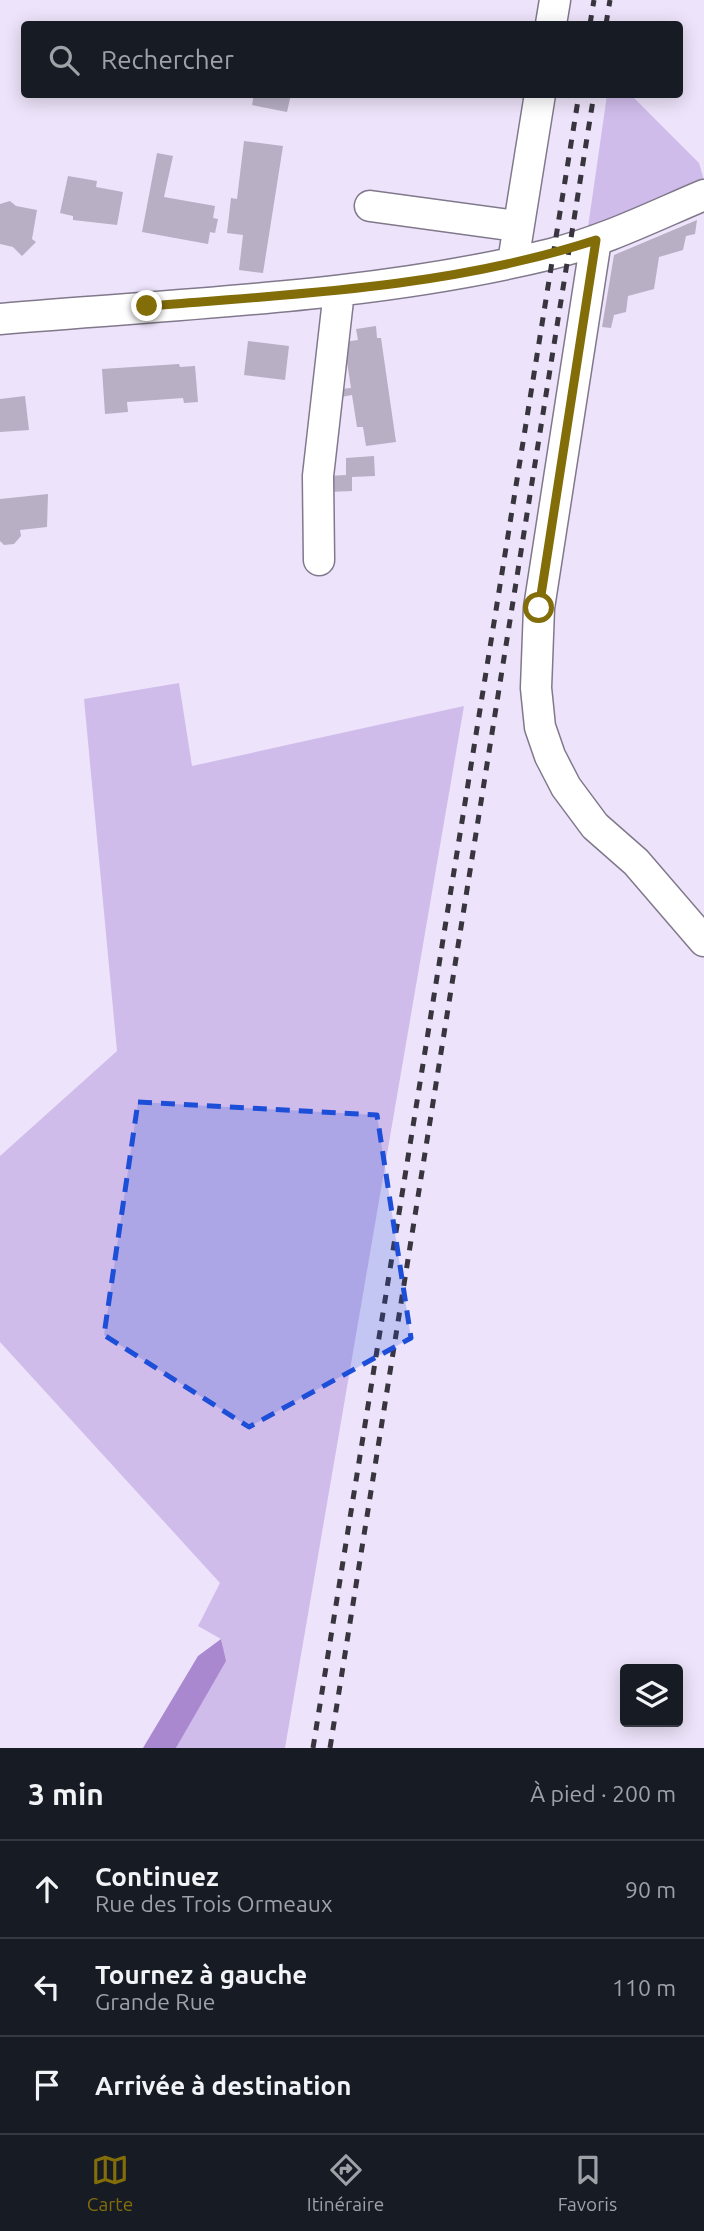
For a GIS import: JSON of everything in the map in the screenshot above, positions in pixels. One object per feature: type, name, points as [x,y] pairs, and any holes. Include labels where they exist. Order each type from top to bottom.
[{"type":"street","points":[[552,21],[555,0]]},
{"type":"street","points":[[513,262],[539,98]]},
{"type":"street","points":[[0,318],[401,284],[513,262],[596,240],[704,195]]},
{"type":"street","points":[[370,206],[517,226]]},
{"type":"street","points":[[596,240],[539,608],[535,653],[540,727],[566,788],[595,825],[636,862],[704,941]]},
{"type":"street","points":[[319,560],[318,476],[339,291]]},
{"type":"highlighted area","points":[[138,1102],[377,1115],[411,1338],[249,1427],[104,1335]]},
{"type":"shaded area","points":[[607,98],[634,98],[699,163],[704,180],[588,227]]},
{"type":"shaded area","points":[[179,683],[192,766],[464,706],[285,1748],[176,1748],[225,1661],[221,1639],[198,1626],[220,1583],[0,1342],[0,1156],[117,1051],[84,699]]},
{"type":"shaded area","points":[[221,1639],[226,1661],[176,1748],[143,1748],[198,1656]]},
{"type":"building","points":[[253,98],[290,98],[287,112],[252,105]]},
{"type":"building","points":[[244,141],[283,146],[263,273],[239,270],[243,235],[227,233],[231,198],[237,199]]},
{"type":"building","points":[[157,153],[173,156],[164,197],[215,206],[213,218],[218,219],[215,233],[210,232],[208,244],[142,232]]},
{"type":"building","points":[[68,176],[97,181],[96,187],[123,192],[117,225],[73,220],[73,216],[60,213]]},
{"type":"building","points":[[10,201],[16,206],[37,210],[32,239],[36,242],[22,256],[13,247],[0,244],[0,204]]},
{"type":"building","points":[[697,220],[695,234],[686,236],[683,250],[659,257],[654,289],[628,296],[626,312],[614,315],[611,328],[602,327],[614,255]]},
{"type":"building","points":[[376,326],[377,338],[381,338],[396,442],[366,446],[363,427],[357,427],[352,395],[341,397],[341,389],[351,388],[344,342],[358,340],[356,329]]},
{"type":"building","points":[[248,341],[289,346],[285,380],[244,375]]},
{"type":"building","points":[[179,364],[180,367],[195,366],[198,402],[184,403],[183,398],[127,402],[128,412],[105,414],[102,369]]},
{"type":"building","points":[[25,396],[29,430],[0,432],[0,399]]},
{"type":"building","points":[[374,456],[375,476],[352,477],[352,491],[328,492],[327,476],[346,475],[346,458]]},
{"type":"building","points":[[48,494],[47,527],[20,530],[21,536],[14,544],[4,545],[0,541],[0,499]]},
{"type":"railway","points":[[590,21],[594,0]]},
{"type":"railway","points":[[606,21],[610,0]]},
{"type":"railway","points":[[313,1748],[578,98]]},
{"type":"railway","points":[[330,1748],[593,98]]},
{"type":"route","points":[[147,306],[401,284],[553,253],[596,240],[539,608]]}]
